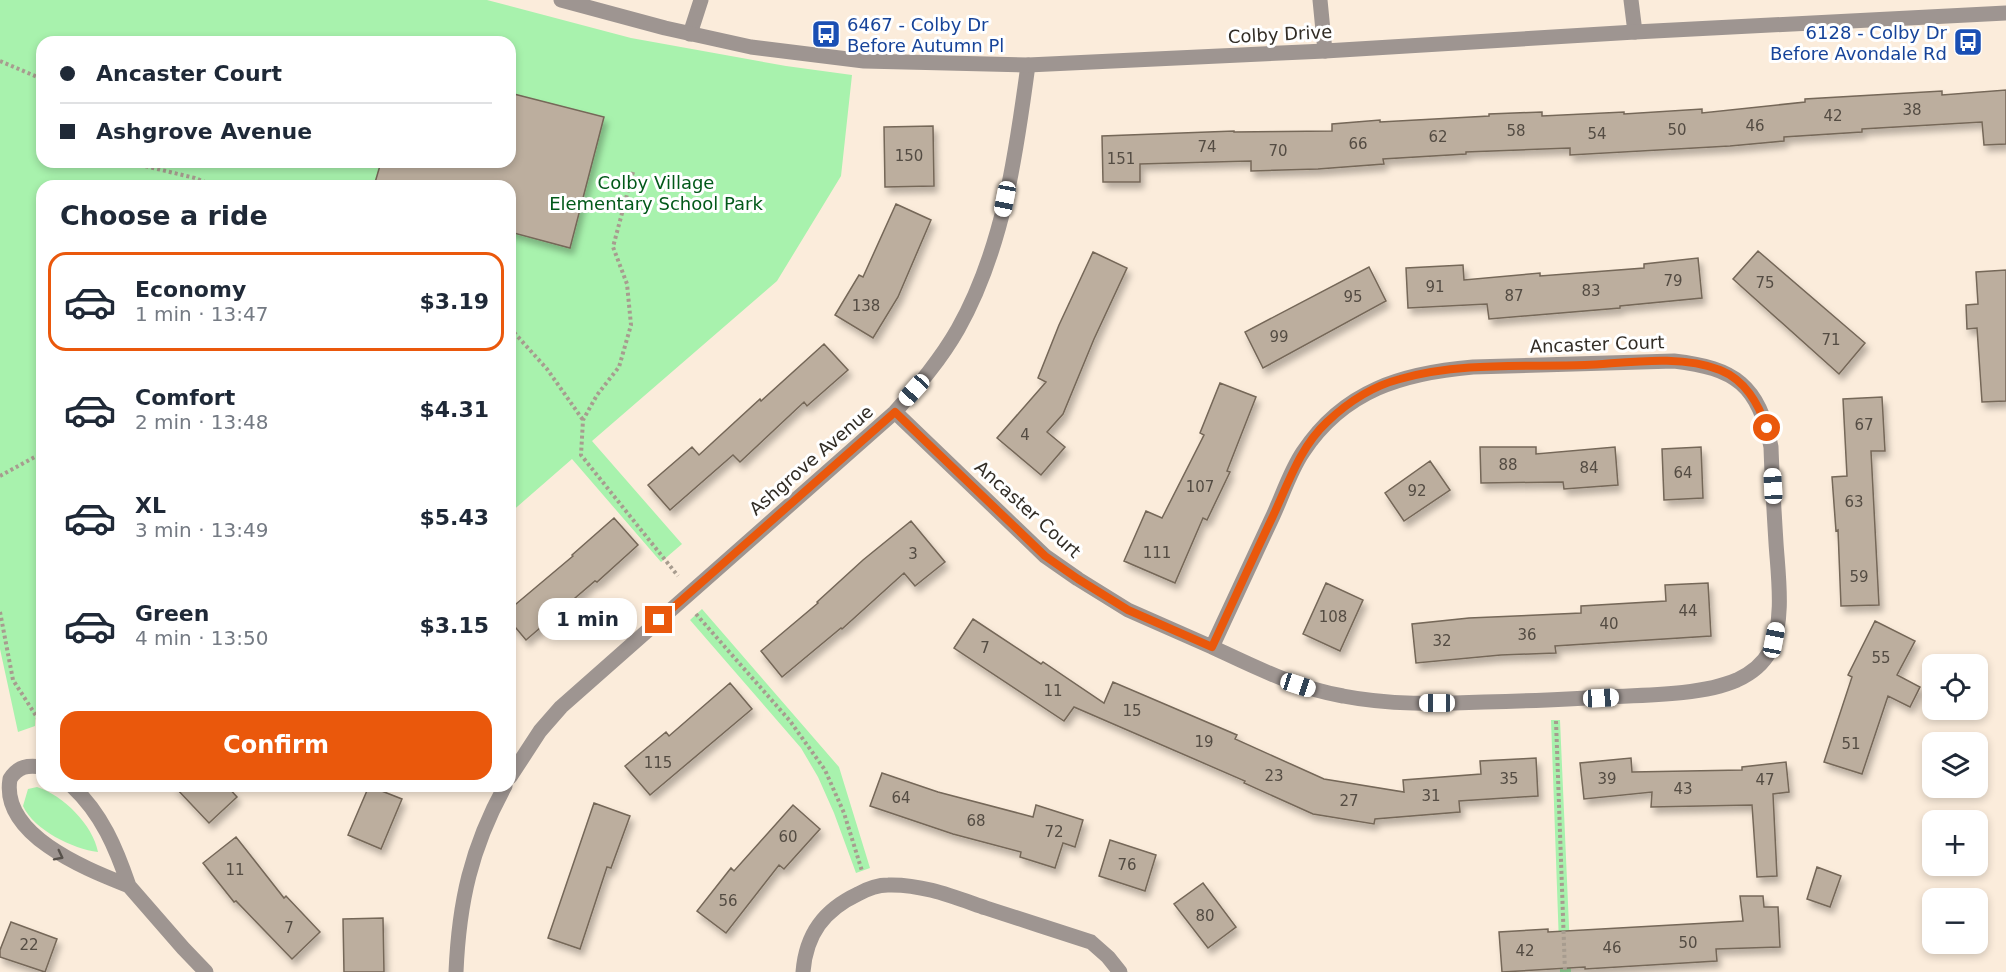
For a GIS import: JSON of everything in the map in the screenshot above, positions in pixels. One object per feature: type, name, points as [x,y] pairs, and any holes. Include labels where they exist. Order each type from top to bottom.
[{"type":"street","name":"Colby Drive","points":[[561,0],[690,34],[751,47],[864,62],[1028,65],[2006,13]]},
{"type":"street","points":[[690,34],[700,0]]},
{"type":"street","points":[[1320,0],[1325,51]]},
{"type":"street","points":[[1631,0],[1635,32]]},
{"type":"street","name":"Ashgrove Avenue","points":[[516,768],[540,731],[561,707],[895,412],[936,362],[971,304],[989,262],[1001,220],[1028,65]]},
{"type":"street","name":"Ancaster Court","points":[[895,412],[1045,556],[1128,610],[1284,680],[1312,690],[1380,702],[1418,703],[1555,700],[1670,694],[1736,680],[1760,665],[1770,651],[1778,625],[1779,591],[1767,428],[1754,399],[1727,373],[1711,367],[1674,361],[1473,366],[1424,373],[1376,388],[1325,424],[1302,453],[1212,647]]},
{"type":"street","points":[[36,766],[21,768],[10,778],[4,794],[4,804],[11,824],[27,839],[47,850],[129,886]]},
{"type":"street","points":[[78,792],[104,824],[129,886],[206,972]]},
{"type":"street","points":[[456,972],[459,930],[470,866],[487,819],[502,792]]},
{"type":"street","points":[[804,972],[810,941],[818,925],[841,902],[868,889],[886,884],[925,887],[1091,942],[1120,972]]},
{"type":"path","points":[[0,61],[36,76]]},
{"type":"path","points":[[153,168],[200,180]]},
{"type":"path","points":[[633,172],[613,247],[627,284],[631,325],[619,367],[597,396],[583,420],[581,455],[692,591],[696,614],[790,721],[825,770],[844,813],[868,889]]},
{"type":"path","points":[[516,335],[547,369],[583,420]]},
{"type":"path","points":[[0,476],[36,456]]},
{"type":"path","points":[[0,612],[13,680],[36,716]]},
{"type":"path","points":[[1555,700],[1565,972]]},
{"type":"green space","name":"Colby Village Elementary School Park","points":[[0,0],[487,0],[631,38],[786,66],[852,75],[841,176],[777,281],[592,441],[682,544],[661,562],[572,459],[516,508],[516,180],[36,180],[36,708],[35,726],[18,732],[0,649]]},
{"type":"green space","points":[[702,609],[839,767],[870,868],[856,873],[834,813],[818,777],[801,748],[690,620]]},
{"type":"green space","points":[[1551,720],[1560,720],[1571,972],[1560,972]]},
{"type":"green space","points":[[36,787],[36,792],[49,792],[75,812],[90,832],[98,852],[77,847],[55,837],[36,823],[23,806],[28,789]]},
{"type":"building","points":[[2006,90],[2006,144],[1984,145],[1982,122],[1862,129],[1862,132],[1784,137],[1784,141],[1730,146],[1570,155],[1570,148],[1466,152],[1466,154],[1383,159],[1384,164],[1318,169],[1251,171],[1251,161],[1140,164],[1140,182],[1103,182],[1102,136],[1234,131],[1332,131],[1332,124],[1489,116],[1489,114],[1542,112],[1542,116],[1702,109],[1702,113],[1805,102],[1805,99],[1942,91],[1942,95]]},
{"type":"building","points":[[516,95],[604,117],[570,248],[516,234],[516,180],[376,180],[379,168],[516,168]]},
{"type":"building","points":[[933,126],[934,186],[885,187],[884,127]]},
{"type":"building","points":[[896,204],[931,220],[898,297],[873,338],[835,315],[859,275],[863,277]]},
{"type":"building","points":[[1758,251],[1865,343],[1839,374],[1733,279]]},
{"type":"building","points":[[1093,252],[1127,268],[1063,414],[1047,432],[1065,447],[1041,475],[997,438],[1046,382],[1038,378],[1059,325]]},
{"type":"building","points":[[1698,258],[1702,298],[1620,306],[1620,308],[1489,319],[1487,304],[1408,308],[1406,268],[1463,265],[1464,280],[1540,273],[1540,276],[1644,268],[1644,264]]},
{"type":"building","points":[[1369,267],[1386,301],[1263,368],[1245,332]]},
{"type":"building","points":[[2006,270],[2006,401],[1982,402],[1977,328],[1967,329],[1966,305],[1978,304],[1976,272]]},
{"type":"building","points":[[824,344],[848,370],[807,406],[804,402],[740,462],[733,455],[670,510],[648,485],[692,447],[699,455]]},
{"type":"building","points":[[1220,383],[1256,397],[1227,471],[1230,472],[1207,520],[1203,518],[1175,583],[1124,561],[1146,511],[1162,518],[1204,435],[1200,433]]},
{"type":"building","points":[[1882,397],[1885,451],[1871,451],[1879,605],[1841,606],[1838,530],[1836,531],[1832,477],[1847,476],[1843,399]]},
{"type":"building","points":[[1480,447],[1536,447],[1536,454],[1615,447],[1618,485],[1564,489],[1563,482],[1481,483]]},
{"type":"building","points":[[1701,447],[1703,498],[1664,500],[1662,449]]},
{"type":"building","points":[[1430,461],[1450,490],[1404,521],[1385,493]]},
{"type":"building","points":[[614,518],[638,545],[526,640],[516,628],[516,604]]},
{"type":"building","points":[[911,521],[945,562],[915,586],[904,573],[842,629],[782,677],[761,651],[818,603],[863,560]]},
{"type":"building","points":[[1326,583],[1363,600],[1340,651],[1303,634]]},
{"type":"building","points":[[1708,583],[1711,636],[1555,646],[1556,653],[1501,655],[1416,663],[1412,624],[1469,618],[1581,613],[1581,606],[1666,601],[1665,585]]},
{"type":"building","points":[[973,619],[1104,703],[1113,682],[1237,735],[1235,739],[1324,779],[1404,792],[1403,780],[1481,774],[1480,761],[1536,758],[1538,796],[1459,801],[1460,812],[1375,819],[1374,824],[1313,814],[1244,783],[1245,781],[1074,707],[1064,721],[954,648]]},
{"type":"building","points":[[1875,621],[1915,641],[1897,675],[1920,687],[1910,707],[1888,696],[1862,774],[1824,762],[1852,677],[1848,675]]},
{"type":"building","points":[[730,683],[752,709],[650,795],[625,766],[666,732],[669,736]]},
{"type":"building","points":[[1631,758],[1632,772],[1742,770],[1742,767],[1786,762],[1789,792],[1773,794],[1777,876],[1757,877],[1752,805],[1651,807],[1652,792],[1584,799],[1580,763]]},
{"type":"building","points":[[882,773],[938,792],[1033,817],[1036,805],[1083,820],[1075,847],[1063,843],[1055,868],[1020,857],[1021,852],[953,834],[870,806]]},
{"type":"building","points":[[180,792],[232,792],[237,797],[209,823]]},
{"type":"building","points":[[366,792],[384,792],[402,799],[381,849],[348,835]]},
{"type":"building","points":[[594,803],[630,816],[611,868],[607,867],[580,949],[548,938]]},
{"type":"building","points":[[793,805],[820,829],[784,869],[779,865],[726,933],[697,911],[731,868],[734,871]]},
{"type":"building","points":[[236,837],[284,898],[286,896],[320,932],[292,959],[236,901],[234,902],[203,863]]},
{"type":"building","points":[[1110,840],[1156,855],[1145,891],[1099,876]]},
{"type":"building","points":[[1817,867],[1841,876],[1830,907],[1807,899]]},
{"type":"building","points":[[1203,883],[1236,927],[1208,948],[1174,904]]},
{"type":"building","points":[[1740,896],[1763,896],[1764,907],[1778,907],[1780,947],[1716,949],[1717,961],[1502,972],[1499,932],[1548,929],[1548,932],[1743,921]]},
{"type":"building","points":[[383,918],[384,972],[344,972],[343,919]]},
{"type":"building","points":[[11,922],[57,939],[45,972],[0,957],[0,950]]},
{"type":"place","name":"6467 - Colby Dr Before Autumn Pl","points":[[826,34]]},
{"type":"place","name":"6128 - Colby Dr Before Avondale Rd","points":[[1968,42]]},
{"type":"route","points":[[659,620],[895,412],[1045,556],[1128,610],[1212,647],[1302,453],[1325,424],[1340,410],[1376,388],[1424,373],[1473,366],[1674,361],[1711,367],[1733,376],[1754,399],[1767,428]]}]
